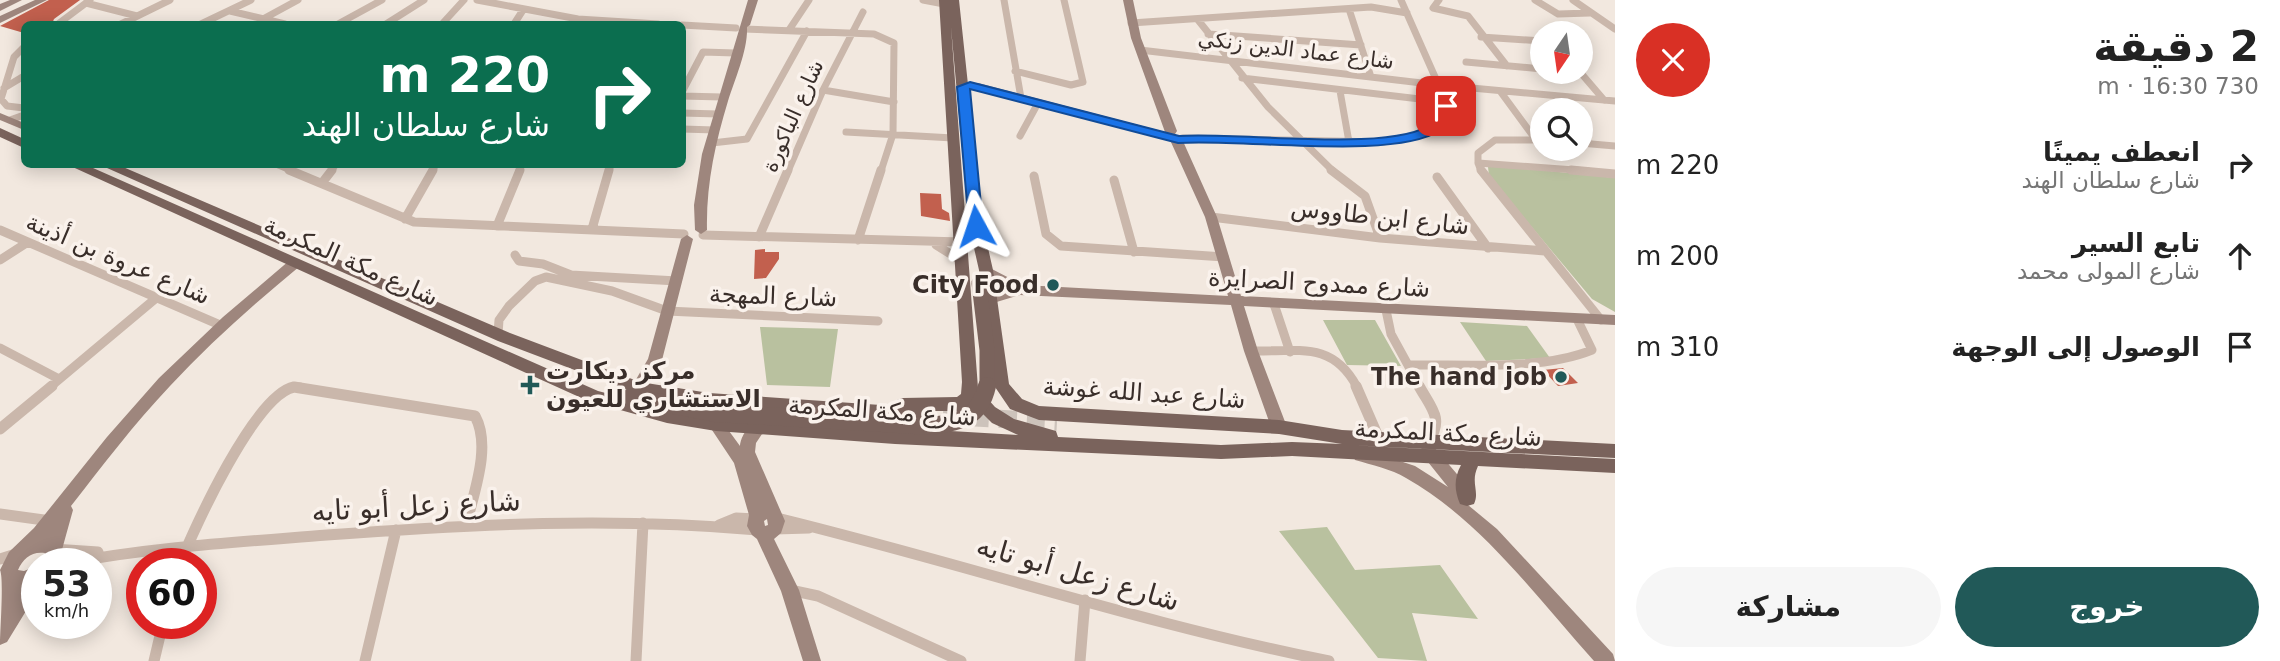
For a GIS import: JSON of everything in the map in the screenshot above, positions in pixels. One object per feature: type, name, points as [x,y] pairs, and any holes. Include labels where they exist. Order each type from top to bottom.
[{"type":"main road","points":[[537,370],[715,413],[931,426],[959,421],[976,412],[989,387],[982,277],[963,87],[947,1]]},
{"type":"main road","points":[[709,400],[728,396],[938,406],[961,404],[969,396],[969,353],[953,138],[947,1]]},
{"type":"main road","points":[[2,126],[21,129]]},
{"type":"main road","points":[[2,126],[21,142]]},
{"type":"main road","name":"شارع مكة المكرمة","points":[[81,168],[620,405],[716,424],[934,440],[1221,452],[1350,445],[1378,439],[1408,440],[1431,449],[1473,459],[1615,466]]},
{"type":"main road","name":"شارع مكة المكرمة","points":[[113,168],[635,393],[915,414]]},
{"type":"main road","name":"شارع عبد الله غوشة","points":[[982,277],[990,299],[1002,384],[1008,397],[1024,410],[1279,427],[1350,445]]},
{"type":"main road","points":[[969,353],[984,360],[998,352]]},
{"type":"main road","points":[[970,382],[976,397],[993,416],[1013,427],[1290,449]]},
{"type":"main road","points":[[934,440],[947,430],[949,421],[938,406]]},
{"type":"main road","points":[[1039,413],[1036,424],[1054,429]]},
{"type":"main road","name":"شارع مكة المكرمة","points":[[1054,429],[1431,449],[1615,451]]},
{"type":"main road","points":[[1467,498],[1464,477],[1473,459]]},
{"type":"street","points":[[0,14],[18,0]]},
{"type":"street","points":[[0,14],[26,0]]},
{"type":"street","points":[[0,14],[34,0]]},
{"type":"street","points":[[0,14],[42,0]]},
{"type":"street","points":[[127,21],[170,0]]},
{"type":"street","points":[[207,21],[251,0]]},
{"type":"street","points":[[262,19],[298,0]]},
{"type":"street","points":[[344,21],[382,0]]},
{"type":"street","points":[[391,21],[424,0]]},
{"type":"street","points":[[445,21],[464,0]]},
{"type":"street","points":[[477,0],[578,21]]},
{"type":"street","points":[[635,393],[655,360],[667,311],[693,234],[718,114],[747,0]]},
{"type":"street","points":[[740,28],[753,0]]},
{"type":"street","points":[[789,30],[809,0]]},
{"type":"street","points":[[923,0],[947,1]]},
{"type":"street","points":[[1004,0],[1021,98]]},
{"type":"street","points":[[1015,71],[1071,85],[1083,82],[1064,0]]},
{"type":"street","points":[[1128,0],[1140,50],[1211,217],[1251,351],[1279,427]]},
{"type":"street","points":[[963,87],[978,86],[1140,130],[1176,135],[1349,142],[1400,141],[1429,132],[1443,120],[1445,102],[1401,0]]},
{"type":"street","points":[[1439,0],[1433,8],[1468,16],[1481,37],[1507,66]]},
{"type":"street","points":[[1535,0],[1557,13],[1590,13]]},
{"type":"street","points":[[1573,0],[1615,29]]},
{"type":"street","points":[[62,21],[88,1],[137,16]]},
{"type":"street","points":[[1132,23],[1377,6],[1407,13]]},
{"type":"street","points":[[1349,9],[1371,77]]},
{"type":"street","points":[[230,10],[271,21]]},
{"type":"street","points":[[516,21],[523,10]]},
{"type":"street","name":"شارع الباكورة","points":[[759,237],[823,90],[863,12]]},
{"type":"street","points":[[1198,20],[1242,78],[1334,173],[1365,197],[1380,238]]},
{"type":"street","points":[[686,25],[851,32],[882,35],[894,43],[894,134],[858,240]]},
{"type":"street","points":[[712,144],[747,139],[807,31]]},
{"type":"street","points":[[1208,34],[1361,45]]},
{"type":"street","points":[[1481,37],[1530,40]]},
{"type":"street","points":[[21,50],[15,57],[4,88],[3,103],[21,107]]},
{"type":"street","name":"شارع عماد الدين زنكي","points":[[1140,50],[1439,85],[1615,101]]},
{"type":"street","points":[[686,86],[704,52],[735,53]]},
{"type":"street","points":[[1466,62],[1530,68]]},
{"type":"street","points":[[4,88],[21,78]]},
{"type":"street","points":[[1242,78],[1445,102]]},
{"type":"street","points":[[1590,84],[1604,100]]},
{"type":"street","points":[[823,90],[894,102]]},
{"type":"street","points":[[1340,91],[1349,142]]},
{"type":"street","points":[[1500,91],[1530,129]]},
{"type":"street","points":[[686,94],[722,97]]},
{"type":"street","points":[[1020,136],[1038,103]]},
{"type":"street","points":[[686,113],[718,114]]},
{"type":"street","points":[[2,126],[21,116]]},
{"type":"street","points":[[686,129],[716,130]]},
{"type":"street","points":[[846,132],[953,138]]},
{"type":"street","points":[[1530,140],[1489,142],[1478,153],[1482,173],[1545,251],[1608,320]]},
{"type":"street","points":[[1593,145],[1615,146]]},
{"type":"street","points":[[1478,163],[1507,163],[1615,174]]},
{"type":"street","points":[[286,168],[405,219],[497,226],[759,237],[962,242]]},
{"type":"street","points":[[322,183],[333,168]]},
{"type":"street","points":[[405,219],[434,168]]},
{"type":"street","points":[[497,226],[520,168]]},
{"type":"street","points":[[592,229],[610,168]]},
{"type":"street","points":[[1034,176],[1048,238],[1071,248],[1224,257]]},
{"type":"street","points":[[1437,177],[1488,248]]},
{"type":"street","points":[[1114,180],[1134,252]]},
{"type":"street","name":"شارع ابن طاووس","points":[[1211,217],[1380,238],[1545,251]]},
{"type":"street","name":"شارع عروة بن أذينة","points":[[0,230],[220,325]]},
{"type":"street","points":[[0,260],[28,242]]},
{"type":"street","points":[[929,243],[950,251],[962,261]]},
{"type":"street","points":[[515,255],[519,261],[547,265],[565,274],[677,281]]},
{"type":"street","points":[[26,548],[68,503],[125,426],[220,325],[295,263]]},
{"type":"street","name":"شارع ممدوح الصرايرة","points":[[982,277],[1020,290],[1608,320]]},
{"type":"street","points":[[612,291],[619,278]]},
{"type":"street","name":"شارع المهجة","points":[[498,334],[502,315],[539,279],[567,280],[612,291],[667,311],[878,321]]},
{"type":"street","name":"شارع ممدوح الصرايرة","points":[[990,299],[1020,290]]},
{"type":"street","points":[[0,429],[155,299]]},
{"type":"street","points":[[1274,304],[1290,352]]},
{"type":"street","points":[[1386,310],[1391,334],[1437,419],[1438,427],[1431,449],[1491,534]]},
{"type":"street","points":[[1408,365],[1545,359],[1587,354],[1592,350],[1591,343],[1577,319]]},
{"type":"street","points":[[0,348],[60,379]]},
{"type":"street","points":[[1251,351],[1323,354],[1338,360],[1348,372],[1378,439]]},
{"type":"street","points":[[186,548],[258,419],[281,391],[297,387],[475,416],[481,424],[482,441],[466,526]]},
{"type":"street","points":[[716,424],[736,451],[767,524]]},
{"type":"street","points":[[758,428],[748,441],[747,452],[780,566],[812,661]]},
{"type":"street","points":[[1350,445],[1419,475],[1491,534],[1606,661]]},
{"type":"street","points":[[56,548],[68,503]]},
{"type":"street","points":[[0,514],[51,521]]},
{"type":"street","points":[[636,661],[643,523]]},
{"type":"street","name":"شارع زعل أبو تايه","points":[[112,552],[466,526],[643,523],[767,524],[813,528],[912,551],[1232,642],[1329,661]]},
{"type":"street","points":[[365,661],[396,530]]},
{"type":"street","points":[[30,548],[43,544],[47,548]]},
{"type":"street","points":[[0,559],[21,551]]},
{"type":"street","name":"شارع زعل أبو تايه","points":[[112,552],[116,552]]},
{"type":"street","points":[[0,635],[7,575],[10,564],[21,553]]},
{"type":"street","points":[[790,590],[818,596],[961,661]]},
{"type":"street","points":[[1080,661],[1085,600]]},
{"type":"street","points":[[0,635],[21,601]]},
{"type":"street","points":[[1566,615],[1615,658]]},
{"type":"street","points":[[155,661],[160,639]]},
{"type":"green space","points":[[1502,166],[1615,178],[1615,312],[1592,299],[1489,176],[1488,167]]},
{"type":"green space","points":[[1323,320],[1375,320],[1401,366],[1347,365]]},
{"type":"green space","points":[[1460,322],[1527,326],[1550,358],[1486,361]]},
{"type":"green space","points":[[760,327],[838,329],[830,387],[767,385]]},
{"type":"green space","points":[[1327,527],[1355,570],[1440,565],[1478,619],[1412,613],[1427,661],[1378,658],[1279,531]]},
{"type":"building","points":[[49,0],[80,0],[53,21],[21,21],[21,32],[0,26]]},
{"type":"building","points":[[920,193],[941,194],[942,209],[949,213],[950,221],[921,216]]},
{"type":"building","points":[[765,249],[765,252],[779,252],[779,259],[766,278],[754,279],[755,250]]},
{"type":"building","name":"The hand job","points":[[1563,368],[1578,383],[1558,386],[1543,370]]},
{"type":"tunnel","points":[[915,414],[1057,422]]},
{"type":"place","name":"City Food","points":[[1053,285]]},
{"type":"place","name":"The hand job","points":[[1561,377]]},
{"type":"place","name":"مركز ديكارت الاستشاري للعيون","points":[[530,385]]},
{"type":"route","points":[[976,226],[963,87],[970,85],[1178,140],[1210,137],[1400,141],[1429,132],[1436,127],[1443,120],[1446,106]]}]
